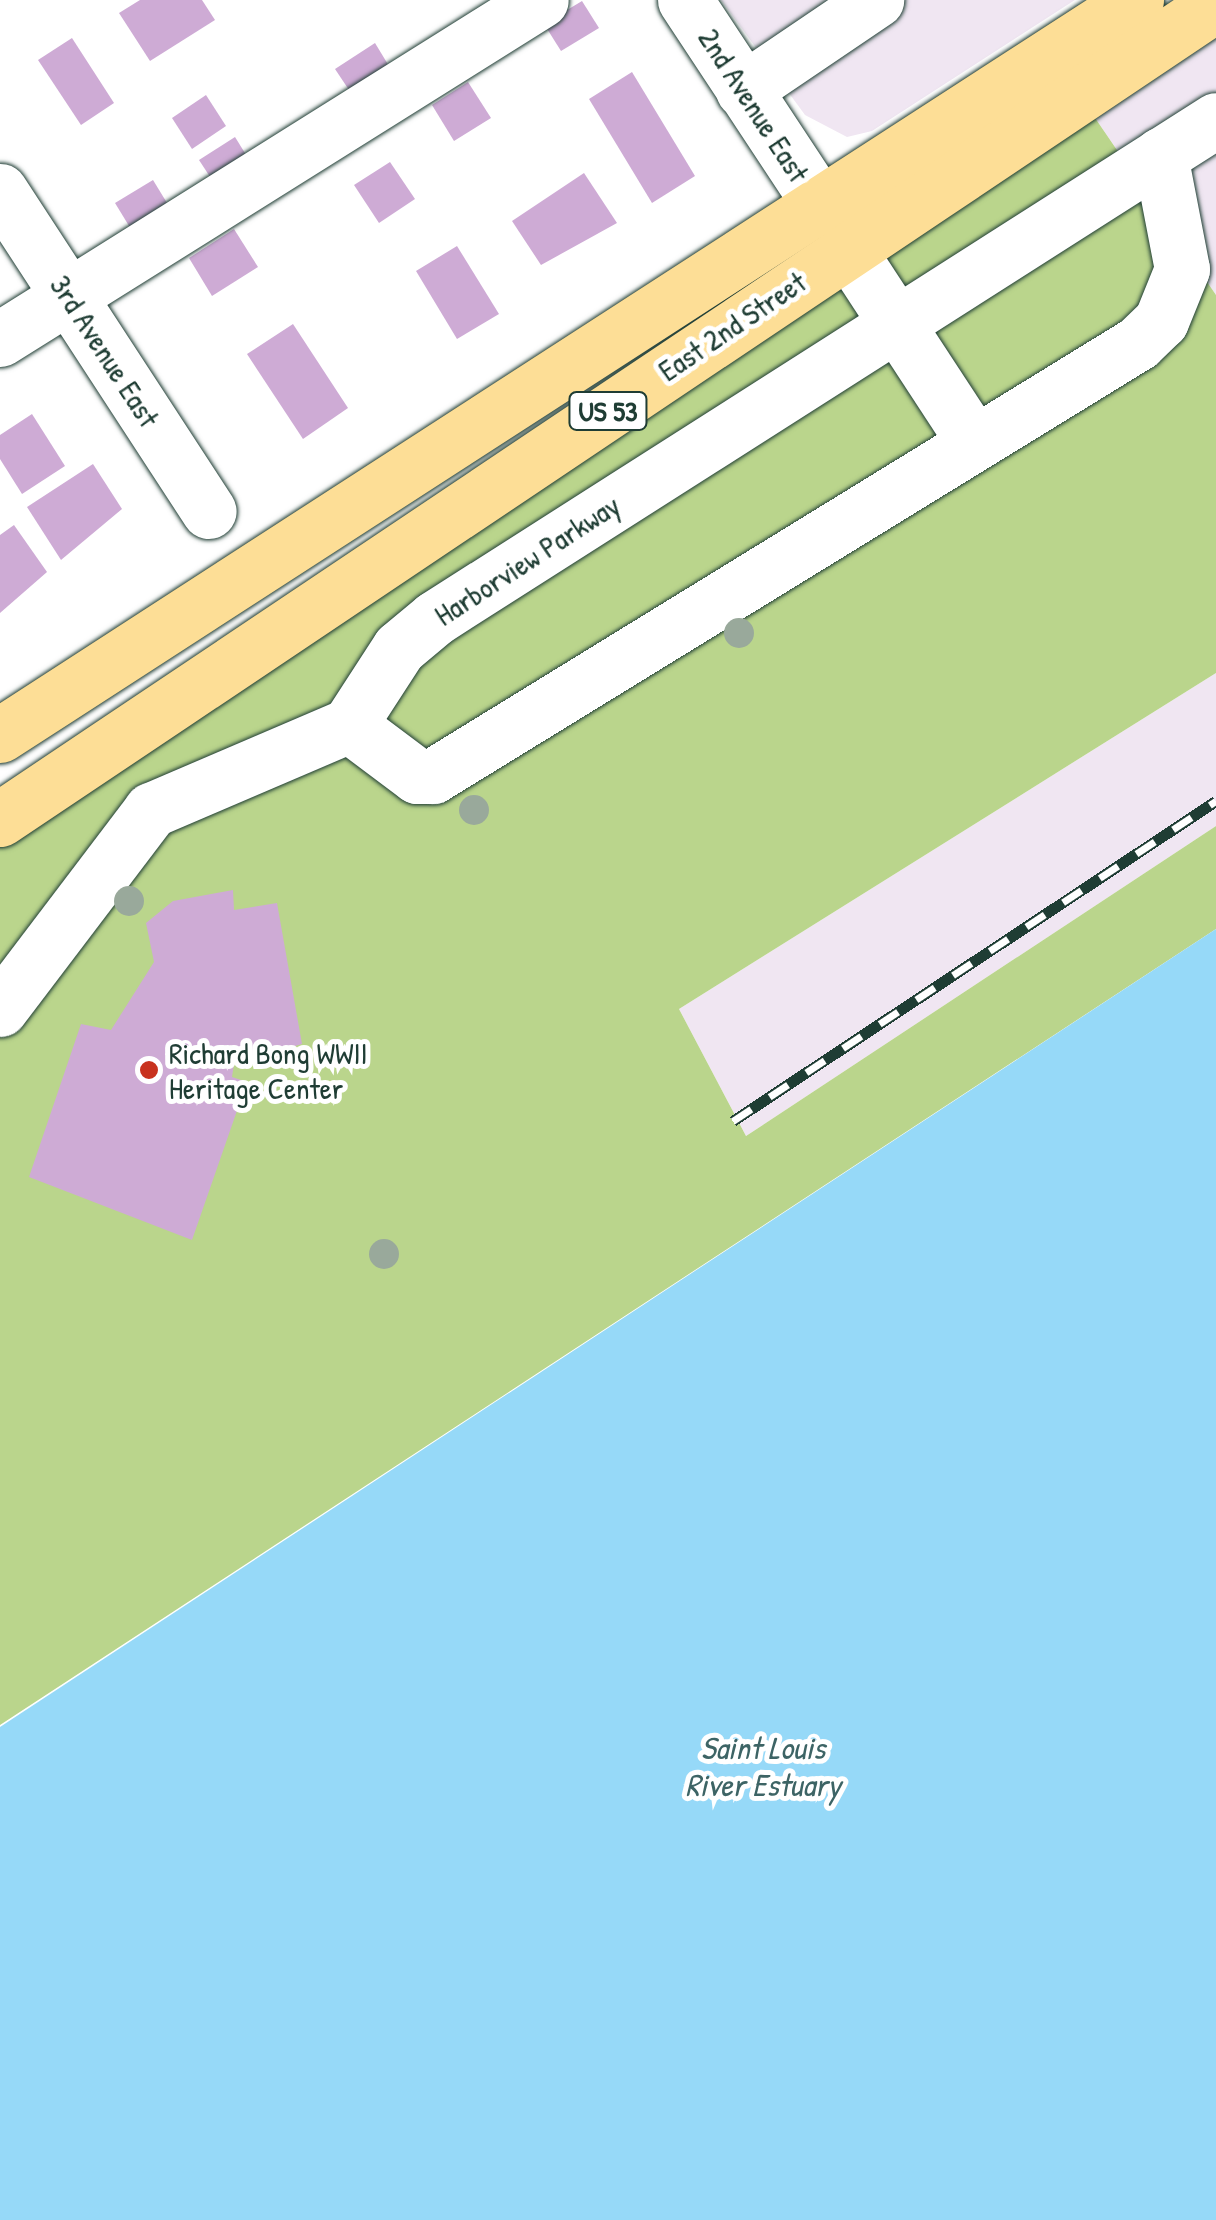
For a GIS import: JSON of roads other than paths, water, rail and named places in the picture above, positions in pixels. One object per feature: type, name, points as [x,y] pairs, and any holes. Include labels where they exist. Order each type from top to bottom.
[{"type":"highway","name":"East 2nd Street","points":[[0,819],[835,228],[1136,0]]},
{"type":"highway","name":"East 2nd Street","points":[[0,734],[835,228],[1216,4]]},
{"type":"street","points":[[0,339],[541,0]]},
{"type":"street","name":"2nd Avenue East","points":[[685,0],[974,442]]},
{"type":"street","points":[[744,90],[853,6]]},
{"type":"street","name":"Harborview Parkway","points":[[349,725],[399,648],[435,618],[1216,120]]},
{"type":"street","points":[[0,1009],[150,810],[349,725],[417,776],[433,776],[974,442],[1161,320],[1182,269],[1144,165]]},
{"type":"street","name":"3rd Avenue East","points":[[0,191],[209,511]]},
{"type":"water","name":"Saint Louis River Estuary","points":[[1216,929],[1216,2220],[0,2220],[0,1727]]},
{"type":"railway","points":[[733,1121],[1216,801]]},
{"type":"place","name":"Richard Bong WWII Heritage Center","points":[[149,1070]]}]
